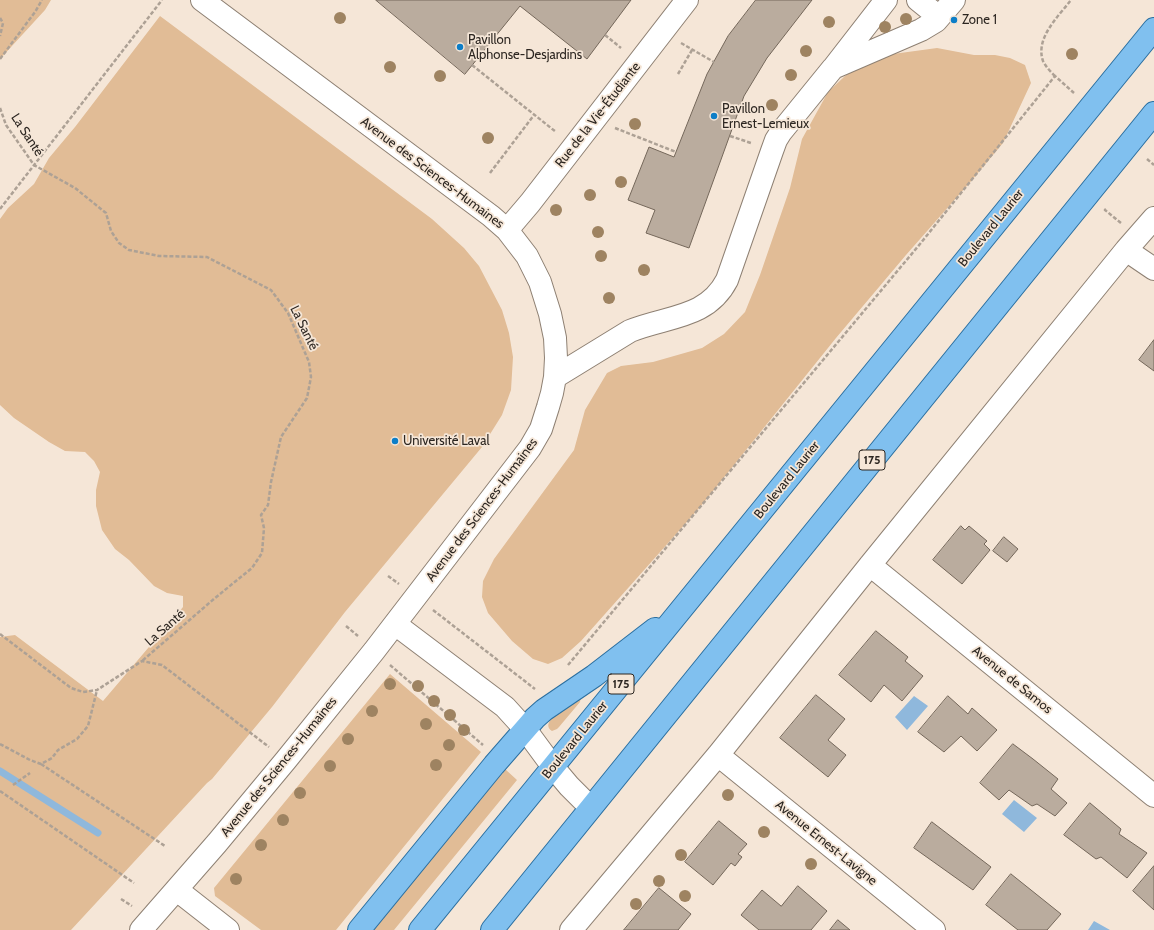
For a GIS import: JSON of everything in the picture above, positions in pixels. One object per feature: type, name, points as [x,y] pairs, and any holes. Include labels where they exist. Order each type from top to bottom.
[{"type":"main road","name":"Boulevard Laurier","points":[[420,930],[1154,29]]},
{"type":"main road","name":"175","points":[[492,930],[590,807],[1154,114]]},
{"type":"main road","points":[[359,930],[494,765],[525,729],[544,710],[594,676],[689,600]]},
{"type":"street","name":"Avenue des Sciences-Humaines","points":[[141,930],[286,760],[374,651],[530,448],[541,430],[555,377],[556,358],[554,338],[550,314],[540,282],[527,256],[507,230],[491,216],[202,0]]},
{"type":"street","name":"Rue de la Vie-Étudiante","points":[[507,230],[530,203],[687,0]]},
{"type":"street","points":[[555,377],[630,331],[694,311],[711,301],[723,286],[728,275],[776,140],[886,0]]},
{"type":"street","points":[[918,0],[940,17]]},
{"type":"street","points":[[833,68],[910,36],[932,24],[954,0]]},
{"type":"street","points":[[571,930],[718,755],[870,565],[1154,218]]},
{"type":"street","points":[[1133,243],[1154,269]]},
{"type":"street","name":"Avenue de Samos","points":[[870,565],[1154,796]]},
{"type":"street","points":[[395,624],[506,707],[525,729],[553,768],[590,807]]},
{"type":"street","name":"Avenue Ernest-Lavigne","points":[[718,755],[934,930]]},
{"type":"street","points":[[176,890],[228,930]]},
{"type":"path","points":[[0,59],[35,12],[42,0]]},
{"type":"path","points":[[0,209],[162,0]]},
{"type":"path","points":[[1071,0],[1049,28],[1041,46],[1044,62],[1048,69],[1075,94]]},
{"type":"path","points":[[0,18],[3,23],[0,36]]},
{"type":"path","points":[[676,40],[714,62]]},
{"type":"path","points":[[678,74],[692,50]]},
{"type":"path","points":[[472,65],[540,119]]},
{"type":"path","points":[[566,668],[920,244],[1055,76]]},
{"type":"path","name":"La Santé","points":[[0,108],[6,125],[34,165],[75,188],[106,213],[111,231],[119,243],[129,250],[159,256],[207,257],[271,290],[288,313],[309,362],[311,377],[307,398],[281,438],[271,482],[268,505],[261,515],[264,528],[262,553],[252,568],[142,661],[97,690]]},
{"type":"path","points":[[490,173],[534,115]]},
{"type":"path","points":[[609,126],[676,152]]},
{"type":"path","points":[[1142,165],[1151,155]]},
{"type":"path","points":[[1147,159],[1154,165]]},
{"type":"path","points":[[1110,205],[1105,210],[1133,243]]},
{"type":"path","points":[[388,576],[539,692]]},
{"type":"path","points":[[346,626],[488,749]]},
{"type":"path","points":[[0,634],[71,688],[83,692],[97,690],[88,726],[77,738],[58,750],[52,758],[41,764]]},
{"type":"path","points":[[142,661],[162,664],[286,760]]},
{"type":"path","points":[[0,744],[30,760],[41,764],[165,846]]},
{"type":"path","points":[[13,785],[30,773]]},
{"type":"path","points":[[0,791],[134,883]]},
{"type":"shaded area","points":[[0,0],[51,0],[45,10],[0,59]]},
{"type":"shaded area","points":[[160,16],[432,219],[464,248],[479,266],[502,310],[509,333],[513,357],[511,390],[502,415],[482,447],[345,612],[272,707],[212,779],[71,930],[0,930],[0,637],[15,635],[103,701],[183,607],[183,596],[167,593],[154,586],[129,560],[115,549],[102,530],[96,506],[96,490],[100,472],[94,461],[85,452],[65,451],[49,442],[14,418],[0,405],[0,219],[8,208],[34,184],[49,158],[75,127]]},
{"type":"shaded area","points":[[937,48],[974,55],[995,55],[1010,58],[1025,65],[1031,83],[1003,143],[836,338],[701,506],[581,641],[562,658],[548,664],[533,659],[512,641],[488,613],[482,597],[483,581],[494,559],[574,450],[585,410],[607,373],[621,366],[653,362],[702,348],[724,334],[745,312],[760,275],[790,188],[802,139],[828,92],[845,76],[861,65],[893,54]]},
{"type":"shaded area","points":[[390,674],[481,752],[336,930],[261,930],[215,896],[214,888]]},
{"type":"shaded area","points":[[581,697],[580,702],[559,727],[552,731],[549,727],[549,722],[553,717]]},
{"type":"shaded area","points":[[505,769],[517,780],[394,930],[373,930]]},
{"type":"water","points":[[914,696],[928,706],[907,730],[895,717]]},
{"type":"water","points":[[1014,800],[1037,818],[1024,832],[1002,814]]},
{"type":"water","points":[[1094,921],[1110,930],[1088,930]]},
{"type":"building","name":"Pavillon Alphonse-Desjardins","points":[[376,0],[631,0],[587,59],[520,6],[465,74]]},
{"type":"building","name":"Pavillon Ernest-Lemieux","points":[[756,0],[812,0],[767,58],[744,96],[689,248],[646,233],[655,210],[628,200],[649,147],[674,157],[707,74],[728,36]]},
{"type":"building","points":[[1154,340],[1154,371],[1139,360]]},
{"type":"building","points":[[961,526],[965,530],[969,526],[987,541],[984,544],[990,550],[962,584],[933,560]]},
{"type":"building","points":[[1004,537],[1018,549],[1007,562],[993,551]]},
{"type":"building","points":[[876,631],[908,657],[905,661],[923,676],[902,701],[884,685],[871,702],[839,675]]},
{"type":"building","points":[[816,695],[845,719],[828,740],[846,755],[828,777],[780,738]]},
{"type":"building","points":[[948,696],[968,714],[972,708],[997,730],[977,751],[961,736],[944,752],[918,732]]},
{"type":"building","points":[[1013,744],[1058,779],[1051,789],[1067,803],[1055,816],[1037,804],[1032,806],[1009,790],[999,800],[980,783]]},
{"type":"building","points":[[1090,803],[1121,829],[1119,834],[1147,853],[1127,878],[1101,857],[1096,859],[1064,835]]},
{"type":"building","points":[[719,821],[747,844],[738,854],[742,857],[735,866],[731,863],[713,885],[685,862]]},
{"type":"building","points":[[932,822],[991,867],[973,890],[914,848]]},
{"type":"building","points":[[1154,866],[1154,910],[1133,891]]},
{"type":"building","points":[[1011,874],[1061,914],[1047,930],[1018,930],[986,905]]},
{"type":"building","points":[[798,886],[827,911],[811,930],[759,930],[741,915],[762,890],[781,906]]},
{"type":"building","points":[[659,888],[691,914],[678,930],[624,930]]},
{"type":"building","points":[[838,920],[850,930],[830,930]]},
{"type":"waterway","points":[[0,771],[98,833]]},
{"type":"place","name":"Zone 1","points":[[954,20]]},
{"type":"place","name":"Pavillon Alphonse-Desjardins","points":[[460,47]]},
{"type":"place","name":"Pavillon Ernest-Lemieux","points":[[714,116]]},
{"type":"place","name":"Université Laval","points":[[395,441]]}]
